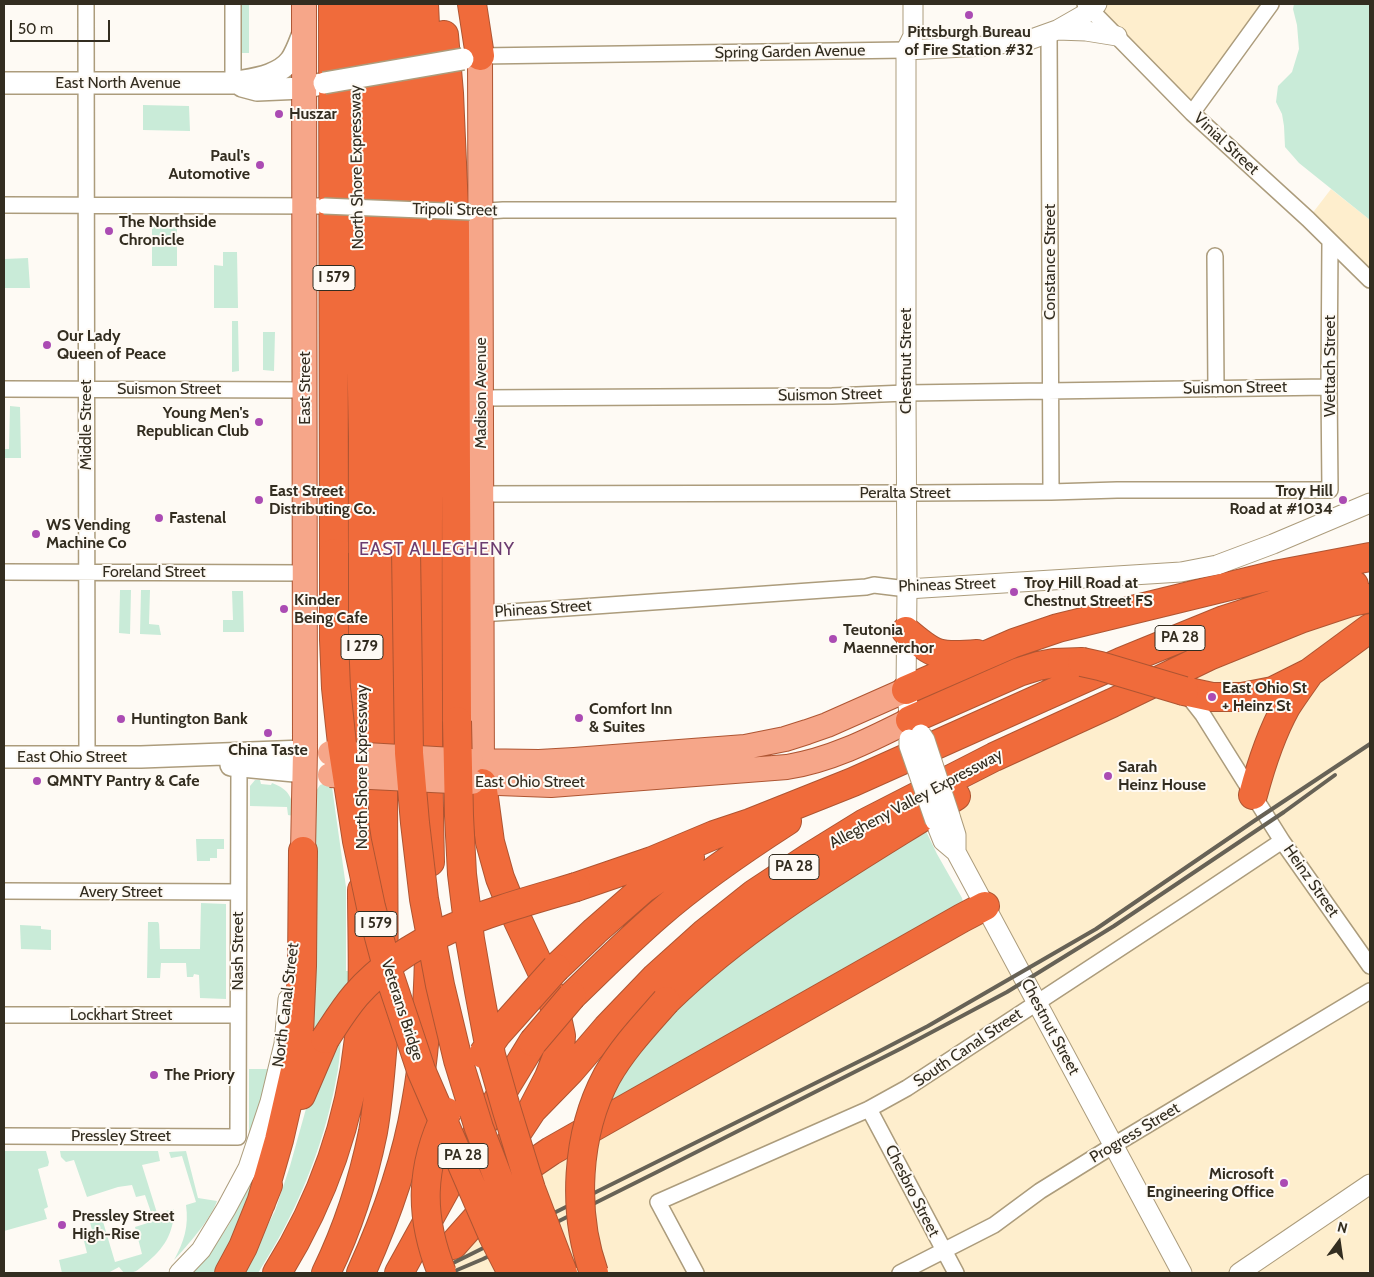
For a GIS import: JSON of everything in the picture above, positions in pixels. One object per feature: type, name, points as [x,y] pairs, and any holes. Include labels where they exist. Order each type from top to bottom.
[{"type":"highway","name":"Veterans Bridge","points":[[333,4],[334,640],[336,688],[342,744],[357,841],[371,907],[389,974],[421,1070],[493,1236],[512,1273]]},
{"type":"highway","name":"North Shore Expressway","points":[[277,1273],[307,1220],[339,1141],[355,1070],[362,1006],[363,437],[354,4]]},
{"type":"highway","points":[[326,1273],[347,1227],[361,1183],[373,1130],[384,1019],[381,310],[377,4]]},
{"type":"highway","points":[[398,4],[406,131],[406,550],[409,753],[415,823],[426,908],[440,985],[458,1060],[479,1128],[504,1193],[539,1273]]},
{"type":"highway","points":[[361,1273],[374,1244],[390,1199],[408,1140],[416,1103],[428,985],[431,910],[427,596],[429,319],[424,4]]},
{"type":"highway","points":[[441,4],[449,93],[455,232],[457,748],[462,874],[470,939],[494,1064],[531,1189],[563,1273]]},
{"type":"highway","points":[[472,4],[472,57]]},
{"type":"highway","points":[[906,690],[1033,636],[1082,621],[1275,575],[1370,557]]},
{"type":"highway","name":"PA 28","points":[[399,1273],[467,1150],[533,1042],[572,996],[658,915],[743,850],[800,812],[853,782],[1121,662],[1224,620],[1283,601],[1370,582]]},
{"type":"highway","name":"Allegheny Valley Expressway","points":[[532,1110],[570,1072],[607,1028],[655,978],[705,933],[754,894],[865,823],[994,757],[1211,655],[1300,619],[1370,598]]},
{"type":"highway","points":[[912,727],[1019,672],[1054,663],[1082,662],[1212,697],[1242,697],[1273,691],[1309,673],[1370,628]]},
{"type":"highway","points":[[906,631],[926,648],[938,654],[953,656],[991,653]]},
{"type":"highway","points":[[1253,795],[1271,740],[1286,708],[1309,673]]},
{"type":"highway","points":[[594,1273],[589,1259],[582,1222],[581,1164],[585,1140],[594,1107],[607,1077],[625,1049],[666,1001],[719,953],[766,917],[809,888],[1026,752],[1112,703]]},
{"type":"highway","points":[[477,772],[490,842],[500,878],[546,982],[555,1008],[561,1036],[560,1049],[549,1077],[532,1110]]},
{"type":"highway","points":[[229,1273],[262,1203],[306,1083],[325,1039],[356,995],[378,973],[402,954],[440,933],[480,916],[576,887],[652,860],[853,782]]},
{"type":"highway","points":[[442,1273],[435,1257],[427,1220],[425,1190],[429,1160],[446,1114],[472,1068],[497,1034],[556,968],[595,930],[643,889],[698,852],[750,823]]},
{"type":"highway","points":[[262,1203],[290,1097],[296,1066],[302,966],[303,851]]},
{"type":"highway","points":[[453,1245],[499,1193],[523,1170],[551,1151],[985,906]]},
{"type":"highway","points":[[310,1273],[345,1199],[361,1155],[379,1082]]},
{"type":"highway","name":"PA 28","points":[[437,1273],[504,1154],[532,1110]]},
{"type":"main road","name":"East Street","points":[[304,4],[304,30],[314,86],[314,206],[305,390],[305,762]]},
{"type":"main road","name":"Madison Avenue","points":[[477,772],[481,614],[481,398],[472,57],[484,4]]},
{"type":"main road","name":"East North Avenue","points":[[4,83],[233,83],[268,75],[290,62],[304,30]]},
{"type":"main road","name":"East North Avenue","points":[[233,83],[257,90],[314,86],[472,57]]},
{"type":"main road","name":"East Ohio Street","points":[[477,772],[530,762],[746,747],[785,739],[807,732],[906,690]]},
{"type":"main road","name":"East Ohio Street","points":[[4,756],[141,757],[305,762],[477,772],[551,785],[806,764],[837,754],[873,738],[912,727]]},
{"type":"main road","name":"East Ohio Street","points":[[141,757],[238,766],[305,762]]},
{"type":"main road","name":"North Canal Street","points":[[303,851],[305,762]]},
{"type":"street","name":"Middle Street","points":[[86,4],[86,757]]},
{"type":"street","points":[[233,4],[233,83]]},
{"type":"street","name":"Chestnut Street","points":[[913,4],[913,36],[906,50],[906,690],[912,727],[925,740],[942,819],[956,835],[956,852],[1182,1273]]},
{"type":"street","points":[[1192,113],[1271,4]]},
{"type":"street","name":"Spring Garden Avenue","points":[[472,57],[906,50],[985,46],[1029,40],[1053,31],[1091,6]]},
{"type":"street","name":"Vinial Street","points":[[1091,6],[1117,36],[1192,113],[1308,219],[1370,280]]},
{"type":"street","points":[[1053,31],[1086,31],[1117,36]]},
{"type":"street","name":"Constance Street","points":[[1051,492],[1053,31]]},
{"type":"street","name":"Tripoli Street","points":[[4,205],[314,206],[475,212],[503,210],[906,210]]},
{"type":"street","name":"Wettach Street","points":[[1330,242],[1330,490]]},
{"type":"street","points":[[1215,256],[1216,388]]},
{"type":"street","name":"Suismon Street","points":[[481,398],[822,396],[906,393],[1329,387]]},
{"type":"street","name":"Suismon Street","points":[[4,389],[305,390]]},
{"type":"street","name":"Peralta Street","points":[[481,494],[1330,490]]},
{"type":"street","name":"Phineas Street","points":[[481,614],[874,585],[907,589],[1181,572],[1217,565],[1273,544],[1370,503]]},
{"type":"street","name":"Foreland Street","points":[[4,572],[305,573]]},
{"type":"street","name":"Heinz Street","points":[[1184,691],[1204,715],[1282,841],[1370,966]]},
{"type":"street","name":"Nash Street","points":[[238,766],[238,1137]]},
{"type":"street","name":"South Canal Street","points":[[696,1273],[658,1202],[869,1109],[907,1088],[1282,841]]},
{"type":"street","name":"North Canal Street","points":[[179,1273],[201,1250],[248,1168],[270,1102],[284,1044],[303,851]]},
{"type":"street","name":"Avery Street","points":[[4,892],[238,892]]},
{"type":"street","name":"Progress Street","points":[[900,1273],[994,1225],[1040,1192],[1114,1145],[1370,991]]},
{"type":"street","name":"Lockhart Street","points":[[4,1015],[238,1015]]},
{"type":"street","name":"Chesbro Street","points":[[869,1109],[956,1273]]},
{"type":"street","name":"Pressley Street","points":[[4,1136],[238,1137]]},
{"type":"street","points":[[1239,1273],[1370,1184]]},
{"type":"shaded area","points":[[1097,4],[1263,4],[1192,113],[1141,61]]},
{"type":"shaded area","points":[[1331,189],[1370,220],[1370,280],[1308,219]]},
{"type":"shaded area","points":[[1370,598],[1370,1270],[1365,1273],[437,1273],[499,1193],[985,906],[950,816],[960,811],[955,796],[1026,752]]},
{"type":"green space","points":[[242,4],[249,4],[249,53],[242,53]]},
{"type":"green space","points":[[1294,4],[1370,4],[1370,220],[1299,163],[1285,147],[1282,114],[1276,102],[1278,86],[1292,72],[1299,49],[1297,25],[1293,9]]},
{"type":"green space","points":[[143,105],[189,106],[190,131],[143,130]]},
{"type":"green space","points":[[152,222],[177,222],[177,266],[152,266]]},
{"type":"green space","points":[[223,252],[237,252],[238,308],[214,308],[214,265],[223,266]]},
{"type":"green space","points":[[28,258],[30,288],[4,288],[4,259]]},
{"type":"green space","points":[[232,321],[238,321],[239,371],[232,372]]},
{"type":"green space","points":[[263,332],[275,332],[274,371],[263,370]]},
{"type":"green space","points":[[10,406],[20,407],[21,458],[4,458],[4,449],[9,449]]},
{"type":"green space","points":[[120,590],[131,590],[130,634],[119,633]]},
{"type":"green space","points":[[141,590],[150,590],[149,624],[159,625],[161,635],[140,634]]},
{"type":"green space","points":[[232,591],[243,591],[244,632],[223,632],[223,620],[233,620]]},
{"type":"green space","points":[[255,780],[260,780],[261,784],[271,785],[272,783],[278,785],[286,791],[293,804],[294,816],[288,815],[287,807],[250,806],[250,786]]},
{"type":"green space","points":[[323,784],[332,787],[346,887],[346,971],[354,971],[354,980],[313,1039],[306,1031],[315,865],[316,791]]},
{"type":"green space","points":[[924,827],[963,902],[617,1104],[610,1102],[611,1094],[633,1058],[657,1029],[728,957]]},
{"type":"green space","points":[[196,839],[224,839],[224,849],[217,849],[217,858],[210,858],[210,861],[197,861]]},
{"type":"green space","points":[[201,903],[226,904],[226,999],[200,998],[199,975],[194,974],[193,977],[187,977],[186,963],[161,963],[160,978],[147,978],[148,922],[158,922],[159,924],[160,949],[200,949]]},
{"type":"green space","points":[[20,925],[41,926],[41,929],[51,930],[51,950],[21,949]]},
{"type":"green space","points":[[341,1039],[338,1070],[324,1131],[296,1204],[272,1251],[258,1273],[242,1273],[275,1211],[309,1098],[324,1061]]},
{"type":"green space","points":[[249,1069],[269,1069],[251,1133],[249,1132]]},
{"type":"green space","points":[[4,1151],[46,1151],[49,1162],[48,1166],[38,1169],[48,1207],[44,1209],[47,1219],[4,1231]]},
{"type":"green space","points":[[60,1151],[158,1151],[160,1161],[142,1165],[157,1213],[174,1209],[174,1218],[170,1233],[163,1246],[138,1270],[124,1273],[119,1267],[108,1273],[62,1273],[59,1260],[87,1253],[82,1233],[92,1230],[89,1218],[101,1215],[115,1262],[142,1254],[135,1227],[154,1221],[145,1195],[136,1197],[132,1185],[118,1187],[87,1197],[74,1160],[66,1162],[61,1157]]},
{"type":"green space","points":[[186,1151],[198,1198],[217,1201],[204,1224],[174,1260],[185,1234],[187,1220],[186,1205],[196,1202],[182,1156],[171,1158],[169,1152]]},
{"type":"green space","points":[[256,1160],[266,1161],[218,1273],[193,1273],[211,1252],[230,1223]]},
{"type":"railway","points":[[433,1273],[928,1026],[1096,929],[1370,744]]},
{"type":"railway","points":[[450,1273],[483,1259],[657,1172],[902,1048],[1007,992],[1114,926],[1284,812],[1335,775]]},
{"type":"place","name":"Pittsburgh Bureau of Fire Station #32","points":[[969,15]]},
{"type":"place","name":"Huszar","points":[[279,114]]},
{"type":"place","name":"Paul's Automotive","points":[[260,165]]},
{"type":"place","name":"The Northside Chronicle","points":[[109,231]]},
{"type":"place","name":"Our Lady Queen of Peace","points":[[47,345]]},
{"type":"place","name":"Young Men's Republican Club","points":[[259,422]]},
{"type":"place","name":"East Street Distributing Co.","points":[[259,500]]},
{"type":"place","name":"Troy Hill Road at #1034","points":[[1343,500]]},
{"type":"place","name":"Fastenal","points":[[159,518]]},
{"type":"place","name":"WS Vending Machine Co","points":[[36,534]]},
{"type":"place","name":"Troy Hill Road at Chestnut Street FS","points":[[1014,592]]},
{"type":"place","name":"Kinder Being Cafe","points":[[284,609]]},
{"type":"place","name":"Teutonia Maennerchor","points":[[833,639]]},
{"type":"place","name":"East Ohio St + Heinz St","points":[[1212,697]]},
{"type":"place","name":"Comfort Inn & Suites","points":[[579,718]]},
{"type":"place","name":"Huntington Bank","points":[[121,719]]},
{"type":"place","name":"China Taste","points":[[268,733]]},
{"type":"place","name":"Sarah Heinz House","points":[[1108,776]]},
{"type":"place","name":"QMNTY Pantry & Cafe","points":[[37,781]]},
{"type":"place","name":"The Priory","points":[[154,1075]]},
{"type":"place","name":"Microsoft Engineering Office","points":[[1284,1183]]},
{"type":"place","name":"Pressley Street High-Rise","points":[[62,1225]]},
{"type":"district","name":"EAST ALLEGHENY","points":[[437,550]]}]
